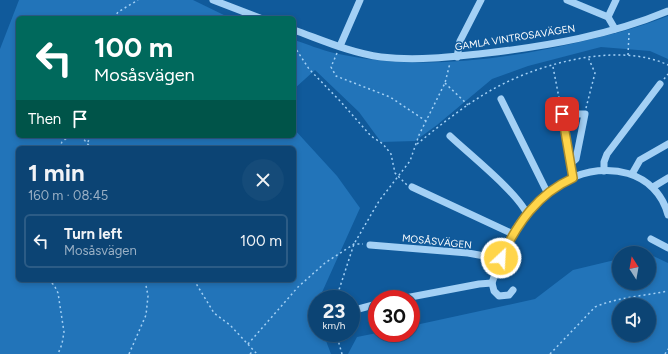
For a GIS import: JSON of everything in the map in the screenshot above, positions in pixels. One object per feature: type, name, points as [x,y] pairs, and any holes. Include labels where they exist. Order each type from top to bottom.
[{"type":"street","points":[[213,0],[255,16]]},
{"type":"street","points":[[340,46],[360,0]]},
{"type":"street","points":[[454,57],[460,41],[481,0]]},
{"type":"street","points":[[567,0],[608,17],[615,29]]},
{"type":"street","points":[[608,17],[616,0]]},
{"type":"street","name":"GAMLA VINTROSAVÄGEN","points":[[296,31],[340,46],[380,57],[454,57],[544,45],[615,29],[668,11]]},
{"type":"street","points":[[604,171],[604,162],[607,154],[660,84]]},
{"type":"street","points":[[501,99],[548,194]]},
{"type":"street","points":[[570,164],[576,159],[585,114],[562,114],[570,164],[573,178]]},
{"type":"street","points":[[450,136],[502,184],[522,205],[527,214]]},
{"type":"street","points":[[632,174],[640,160],[668,144]]},
{"type":"street","points":[[513,290],[509,295],[499,296],[494,291],[492,283],[501,258],[513,234],[527,214],[548,194],[573,178],[604,171],[632,174],[653,187],[665,203],[668,215]]},
{"type":"street","points":[[653,187],[668,178]]},
{"type":"street","points":[[412,187],[513,234]]},
{"type":"street","points":[[651,239],[668,248]]},
{"type":"street","name":"MOSÅSVÄGEN","points":[[370,245],[468,253],[501,258]]},
{"type":"street","points":[[420,295],[492,283]]},
{"type":"path","points":[[115,16],[118,12],[138,0]]},
{"type":"path","points":[[627,25],[629,35],[628,55]]},
{"type":"path","points":[[340,46],[331,67],[336,76],[390,97],[426,121]]},
{"type":"path","points":[[296,49],[309,69],[371,136],[383,144],[391,154],[398,178],[412,187]]},
{"type":"path","points":[[417,144],[468,105],[483,95],[517,77],[588,57],[612,54],[628,55],[655,60],[668,65]]},
{"type":"path","points":[[339,290],[354,244],[379,201],[407,165],[417,144],[419,135],[445,83],[454,57]]},
{"type":"path","points":[[585,114],[595,73],[588,57]]},
{"type":"path","points":[[552,66],[562,114]]},
{"type":"path","points":[[445,83],[468,105]]},
{"type":"path","points":[[60,146],[67,138]]},
{"type":"path","points":[[83,138],[90,146]]},
{"type":"path","points":[[87,142],[89,138]]},
{"type":"path","points":[[248,344],[298,287],[325,263],[354,244],[370,245]]},
{"type":"path","points":[[50,282],[54,285],[58,293],[64,332],[62,344],[58,354]]},
{"type":"path","points":[[129,354],[146,314],[148,296],[145,282]]},
{"type":"path","points":[[195,282],[214,313],[230,325],[257,354]]},
{"type":"path","points":[[550,354],[595,307],[631,297],[668,291]]},
{"type":"path","points":[[339,342],[342,354]]},
{"type":"path","points":[[665,354],[668,349]]},
{"type":"path","points":[[250,354],[254,351]]},
{"type":"shaded area","points":[[19,0],[193,0],[226,16],[16,16],[16,138],[296,138],[296,131],[337,176],[360,208],[323,290],[308,290],[308,342],[326,342],[331,354],[0,354],[0,49]]},
{"type":"shaded area","points":[[668,16],[668,59],[650,51],[601,47],[528,66],[492,79],[437,125],[415,141],[381,142],[359,112],[315,70],[296,87],[296,41],[329,52],[364,58],[394,62],[455,62],[516,55],[546,49],[587,40]]},
{"type":"shaded area","points":[[656,257],[668,263],[668,354],[348,354],[354,342],[360,342],[360,336],[368,335],[368,342],[420,342],[420,324],[535,299],[573,270],[612,261],[612,290],[656,290]]},
{"type":"route","points":[[501,258],[513,234],[531,208],[568,180],[573,178],[562,114]]}]
